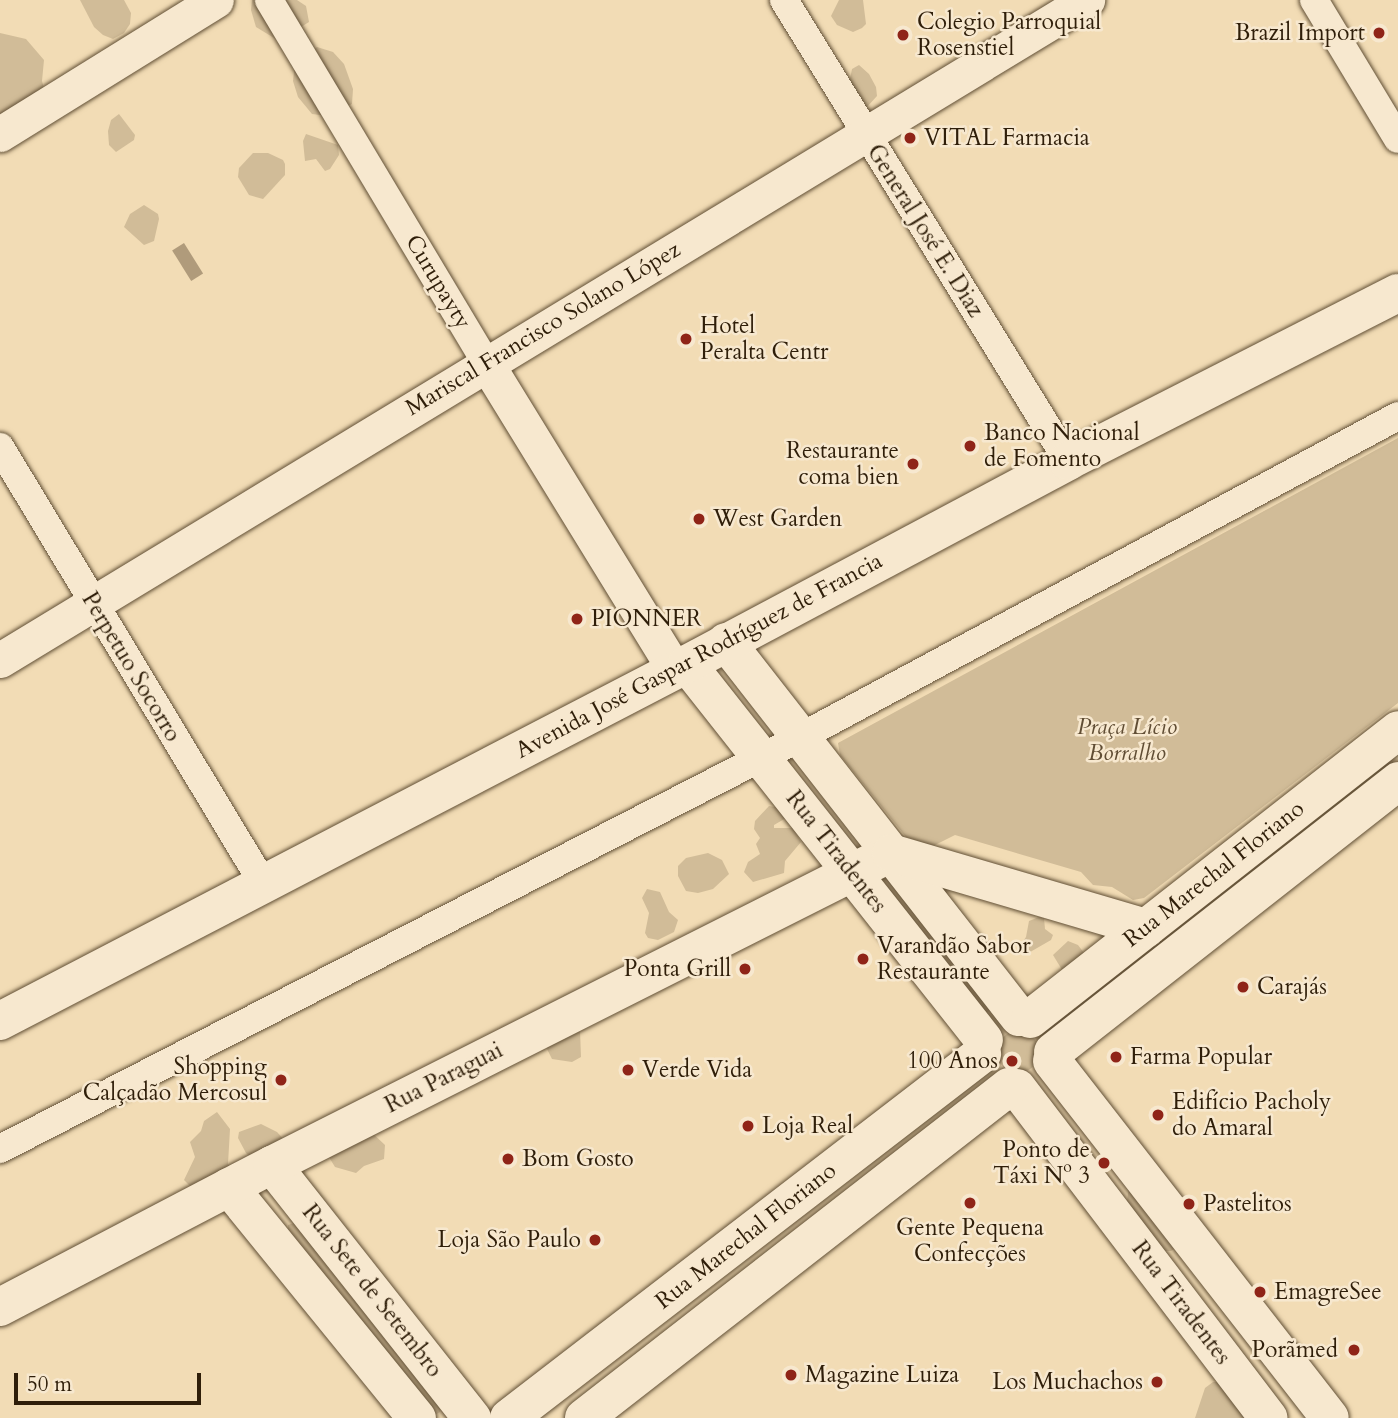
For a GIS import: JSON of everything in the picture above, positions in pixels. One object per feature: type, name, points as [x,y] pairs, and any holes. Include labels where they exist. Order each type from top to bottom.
[{"type":"main road","name":"Avenida José Gaspar Rodríguez de Francia","points":[[0,1021],[681,667],[1068,461],[1398,293]]},
{"type":"main road","name":"Rua Tiradentes","points":[[726,642],[1024,1018]]},
{"type":"main road","name":"Rua Tiradentes","points":[[681,667],[760,758],[852,873],[983,1047]]},
{"type":"main road","name":"Rua Marechal Floriano","points":[[1024,1018],[1146,928],[1398,730]]},
{"type":"main road","points":[[1357,762],[1390,787]]},
{"type":"main road","name":"Rua Marechal Floriano","points":[[1053,1056],[1390,787]]},
{"type":"main road","points":[[891,853],[1146,928]]},
{"type":"main road","name":"Rua Paraguai","points":[[0,1307],[229,1186],[891,853]]},
{"type":"main road","points":[[1024,1018],[1048,1034],[1053,1056],[1043,1078],[1028,1087],[1013,1087],[991,1076],[983,1047],[995,1025],[1024,1018]]},
{"type":"main road","name":"Rua Marechal Floriano","points":[[509,1418],[983,1047]]},
{"type":"main road","name":"Rua Tiradentes","points":[[1053,1056],[1330,1418]]},
{"type":"main road","name":"Rua Tiradentes","points":[[1013,1087],[1268,1418]]},
{"type":"main road","name":"Rua Marechal Floriano","points":[[584,1418],[1013,1087]]},
{"type":"main road","name":"Rua Sete de Setembro","points":[[272,1165],[472,1418]]},
{"type":"main road","name":"Rua Sete de Setembro","points":[[229,1186],[417,1418]]},
{"type":"main road","points":[[1235,1374],[1273,1344]]},
{"type":"street","points":[[0,134],[216,0]]},
{"type":"street","name":"Curupayty","points":[[269,0],[486,363],[681,667]]},
{"type":"street","name":"General José E. Diaz","points":[[784,0],[1068,461]]},
{"type":"street","name":"Mariscal Francisco Solano López","points":[[0,660],[1087,0]]},
{"type":"street","points":[[1314,0],[1398,139]]},
{"type":"street","points":[[0,1149],[760,758],[1398,416]]},
{"type":"street","name":"Perpetuo Socorro","points":[[0,447],[264,885]]},
{"type":"green space","points":[[80,0],[124,0],[131,13],[130,24],[124,33],[113,39],[103,35],[94,27]]},
{"type":"green space","points":[[252,0],[297,0],[306,6],[309,22],[279,41],[256,27],[251,10]]},
{"type":"green space","points":[[839,0],[863,0],[866,24],[862,28],[853,32],[837,25],[831,16]]},
{"type":"green space","points":[[0,33],[26,39],[44,60],[42,81],[48,103],[0,145]]},
{"type":"green space","points":[[317,47],[333,52],[344,64],[353,89],[352,104],[328,116],[312,114],[298,97],[293,81],[295,63]]},
{"type":"green space","points":[[859,65],[869,74],[876,87],[877,96],[866,108],[846,82],[850,79],[852,69]]},
{"type":"green space","points":[[119,114],[135,135],[134,140],[116,152],[109,145],[108,131],[111,120]]},
{"type":"green space","points":[[306,134],[338,145],[339,155],[330,169],[325,171],[316,159],[305,161],[303,141]]},
{"type":"green space","points":[[253,153],[268,153],[283,160],[285,164],[285,175],[263,199],[249,195],[238,177],[239,168]]},
{"type":"green space","points":[[144,205],[158,214],[159,219],[154,241],[144,245],[124,227],[130,214]]},
{"type":"green space","name":"Praça Lício Borralho","points":[[1398,438],[1398,703],[1144,898],[1133,900],[1112,887],[1093,885],[1081,872],[955,835],[933,846],[906,837],[840,755],[838,743]]},
{"type":"green space","points":[[769,806],[780,808],[786,818],[774,825],[774,828],[793,828],[801,842],[785,861],[784,873],[753,882],[744,872],[748,862],[760,854],[756,844],[760,838],[754,829],[755,821]]},
{"type":"green space","points":[[708,853],[722,860],[729,874],[713,889],[698,893],[686,891],[678,876],[678,866],[686,858]]},
{"type":"green space","points":[[885,866],[993,1006],[988,1012],[983,1014],[886,887],[882,876]]},
{"type":"green space","points":[[647,889],[660,892],[669,912],[678,920],[674,932],[658,940],[648,938],[645,933],[649,913],[642,898]]},
{"type":"green space","points":[[1044,918],[1045,929],[1053,935],[1051,940],[1025,955],[1020,946],[1026,937],[1029,921]]},
{"type":"green space","points":[[1068,941],[1078,945],[1084,953],[1064,973],[1053,955]]},
{"type":"green space","points":[[580,1030],[581,1057],[572,1062],[552,1059],[545,1045]]},
{"type":"green space","points":[[1018,1031],[1033,1037],[1039,1052],[1033,1067],[1018,1073],[1003,1067],[997,1052],[1003,1037]]},
{"type":"green space","points":[[217,1112],[230,1129],[228,1164],[234,1173],[192,1188],[184,1180],[195,1157],[190,1142],[201,1131],[204,1121]]},
{"type":"green space","points":[[261,1124],[277,1132],[288,1144],[259,1164],[246,1153],[238,1138],[239,1132]]},
{"type":"green space","points":[[369,1130],[385,1145],[384,1159],[364,1166],[356,1173],[335,1167],[324,1149]]},
{"type":"green space","points":[[1129,1187],[1179,1246],[1171,1251],[1160,1251],[1126,1208]]},
{"type":"green space","points":[[294,1223],[441,1407],[440,1412],[435,1415],[288,1231],[288,1225]]},
{"type":"green space","points":[[1218,1382],[1250,1418],[1195,1418],[1205,1388]]},
{"type":"shaded area","points":[[184,243],[203,274],[191,281],[172,250]]},
{"type":"place","name":"Brazil Import","points":[[1379,33]]},
{"type":"place","name":"Colegio Parroquial Rosenstiel","points":[[903,35]]},
{"type":"place","name":"VITAL Farmacia","points":[[910,138]]},
{"type":"place","name":"Hotel Peralta Centr","points":[[686,339]]},
{"type":"place","name":"Banco Nacional de Fomento","points":[[970,446]]},
{"type":"place","name":"Restaurante coma bien","points":[[913,464]]},
{"type":"place","name":"West Garden","points":[[699,519]]},
{"type":"place","name":"PIONNER","points":[[577,619]]},
{"type":"place","name":"Varandão Sabor Restaurante","points":[[863,959]]},
{"type":"place","name":"Ponta Grill","points":[[745,969]]},
{"type":"place","name":"Carajás","points":[[1243,987]]},
{"type":"place","name":"Farma Popular","points":[[1116,1057]]},
{"type":"place","name":"100 Anos","points":[[1012,1061]]},
{"type":"place","name":"Verde Vida","points":[[628,1070]]},
{"type":"place","name":"Shopping Calçadão Mercosul","points":[[281,1080]]},
{"type":"place","name":"Edifício Pacholy do Amaral","points":[[1158,1115]]},
{"type":"place","name":"Loja Real","points":[[748,1126]]},
{"type":"place","name":"Bom Gosto","points":[[508,1159]]},
{"type":"place","name":"Ponto de Táxi Nº 3","points":[[1104,1163]]},
{"type":"place","name":"Gente Pequena Confecções","points":[[970,1203]]},
{"type":"place","name":"Pastelitos","points":[[1189,1204]]},
{"type":"place","name":"Loja São Paulo","points":[[595,1240]]},
{"type":"place","name":"EmagreSee","points":[[1260,1292]]},
{"type":"place","name":"Porãmed","points":[[1354,1350]]},
{"type":"place","name":"Magazine Luiza","points":[[791,1375]]},
{"type":"place","name":"Los Muchachos","points":[[1157,1382]]}]
